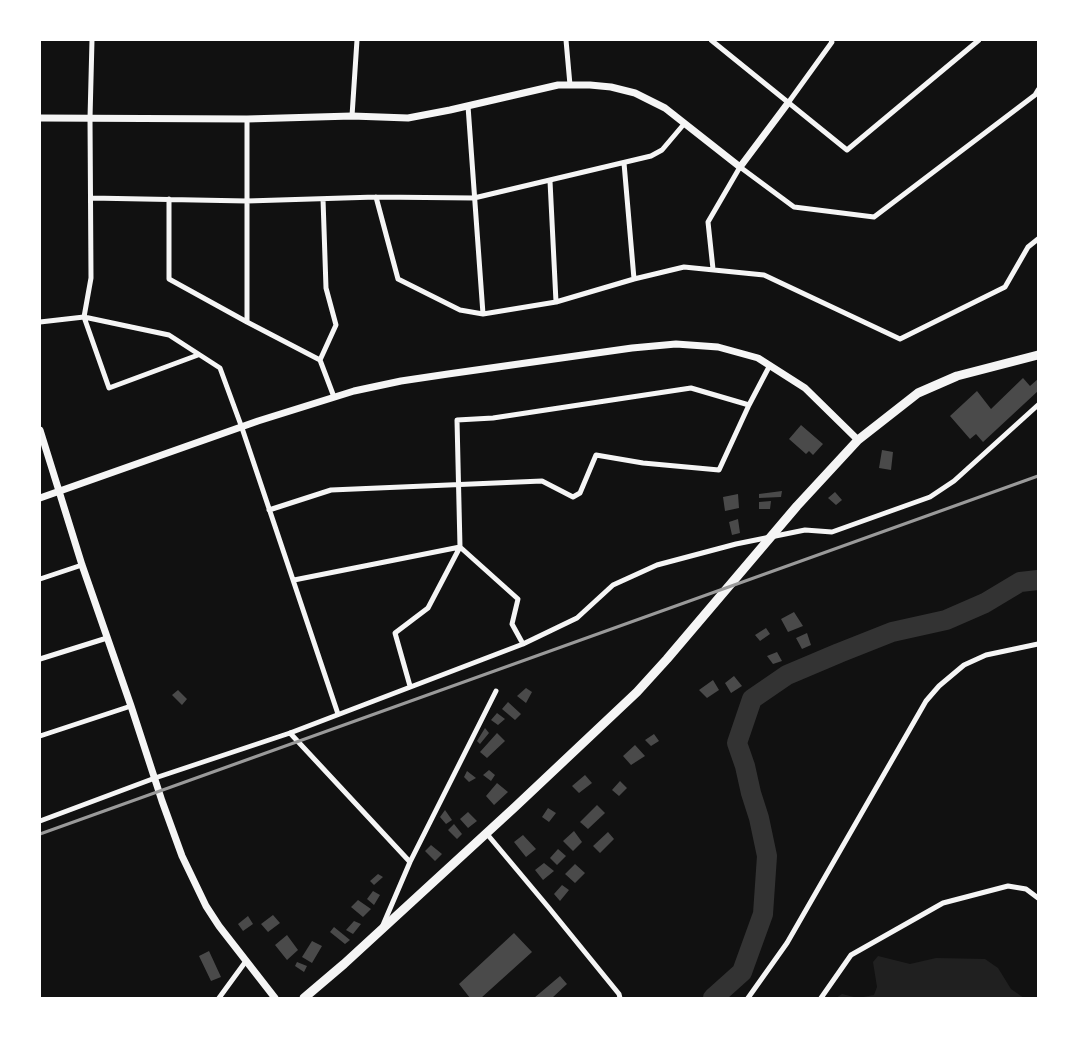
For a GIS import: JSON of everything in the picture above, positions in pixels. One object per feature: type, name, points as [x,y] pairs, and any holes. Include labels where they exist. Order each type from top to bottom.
[{"type":"highway","points":[[304,998],[487,834],[637,692],[797,506],[858,440],[918,394],[956,376],[1038,355]]},
{"type":"street","points":[[92,40],[90,118],[91,278],[84,316],[109,388],[198,355]]},
{"type":"street","points":[[352,116],[357,40]]},
{"type":"street","points":[[566,40],[570,85]]},
{"type":"street","points":[[711,40],[847,150],[979,40]]},
{"type":"street","points":[[713,269],[708,222],[740,167],[832,42],[831,40]]},
{"type":"street","points":[[40,118],[247,119],[352,116],[408,118],[558,85],[611,87],[634,93],[665,108],[794,207],[874,217],[1035,95],[1038,90]]},
{"type":"street","points":[[468,106],[483,314]]},
{"type":"street","points":[[246,322],[247,119]]},
{"type":"street","points":[[91,198],[247,201],[474,198],[650,156],[662,150],[684,124]]},
{"type":"street","points":[[624,163],[634,279]]},
{"type":"street","points":[[550,181],[556,302]]},
{"type":"street","points":[[376,198],[398,279],[460,310],[483,314],[556,302],[634,279],[684,267],[764,274],[900,339],[1005,287],[1028,247],[1038,239]]},
{"type":"street","points":[[169,199],[169,279],[320,360],[334,396]]},
{"type":"street","points":[[320,360],[336,325],[326,288],[323,199]]},
{"type":"street","points":[[40,322],[84,316],[169,335],[220,368],[294,580],[338,714]]},
{"type":"street","points":[[40,498],[334,396],[401,381],[632,348],[676,344],[718,347],[758,358],[805,388],[858,440]]},
{"type":"street","points":[[269,510],[331,490],[542,481],[573,497],[580,493],[596,455],[643,463],[719,470],[770,365]]},
{"type":"street","points":[[410,686],[395,633],[428,608],[460,547],[458,420],[502,416],[691,388],[749,405]]},
{"type":"street","points":[[40,822],[155,778],[290,733],[523,644],[577,618],[614,585],[657,565],[736,544],[805,530],[832,532],[930,498],[954,481],[1038,405]]},
{"type":"street","points":[[40,430],[82,565],[170,824],[206,906],[219,926],[276,998]]},
{"type":"street","points":[[460,547],[518,599],[512,624],[523,644]]},
{"type":"street","points":[[294,580],[460,547]]},
{"type":"street","points":[[40,579],[82,565]]},
{"type":"street","points":[[40,659],[107,638]]},
{"type":"street","points":[[748,998],[787,943],[926,701],[939,686],[964,665],[986,655],[1038,644]]},
{"type":"street","points":[[381,930],[410,862],[496,692]]},
{"type":"street","points":[[40,736],[131,706]]},
{"type":"street","points":[[290,733],[410,862]]},
{"type":"street","points":[[487,834],[550,908],[619,994],[620,998]]},
{"type":"street","points":[[821,998],[851,955],[943,902],[1008,886],[1026,889],[1038,898]]},
{"type":"street","points":[[220,998],[246,961]]},
{"type":"shaded area","points":[[878,956],[910,964],[936,958],[985,959],[998,968],[1011,989],[1024,998],[858,998],[874,995],[877,987],[873,962]]},
{"type":"shaded area","points":[[842,994],[858,998],[836,998]]},
{"type":"building","points":[[1023,378],[1030,386],[1038,379],[1038,391],[983,442],[976,434],[970,439],[950,416],[977,391],[991,409]]},
{"type":"building","points":[[801,425],[823,444],[813,455],[809,451],[806,454],[789,439]]},
{"type":"building","points":[[882,450],[893,452],[891,470],[879,468]]},
{"type":"building","points":[[782,491],[781,497],[759,498],[759,494]]},
{"type":"building","points":[[835,492],[842,500],[836,505],[828,498]]},
{"type":"building","points":[[738,494],[739,508],[725,511],[723,497]]},
{"type":"building","points":[[771,501],[770,509],[759,509],[759,502]]},
{"type":"building","points":[[738,519],[740,533],[732,535],[729,522]]},
{"type":"building","points":[[794,612],[803,626],[788,632],[781,619]]},
{"type":"building","points":[[766,628],[770,634],[760,641],[755,635]]},
{"type":"building","points":[[807,633],[811,645],[802,649],[796,638]]},
{"type":"building","points":[[777,652],[782,661],[773,664],[767,656]]},
{"type":"building","points":[[734,676],[742,686],[731,693],[725,683]]},
{"type":"building","points":[[713,680],[719,690],[707,698],[699,690]]},
{"type":"building","points":[[526,688],[532,692],[526,703],[517,696]]},
{"type":"building","points":[[178,690],[187,699],[182,705],[172,695]]},
{"type":"building","points":[[508,702],[521,714],[515,720],[502,709]]},
{"type":"building","points":[[497,713],[505,719],[498,725],[491,720]]},
{"type":"building","points":[[485,728],[489,733],[480,744],[477,741]]},
{"type":"building","points":[[497,733],[505,741],[487,758],[480,752]]},
{"type":"building","points":[[654,734],[659,741],[651,746],[645,740]]},
{"type":"building","points":[[635,745],[645,756],[631,765],[623,756]]},
{"type":"building","points":[[489,770],[495,775],[491,781],[483,775]]},
{"type":"building","points":[[467,771],[476,778],[469,782],[464,777]]},
{"type":"building","points":[[585,775],[592,783],[579,793],[572,786]]},
{"type":"building","points":[[620,781],[627,788],[619,796],[612,790]]},
{"type":"building","points":[[497,783],[508,792],[494,805],[486,796]]},
{"type":"building","points":[[597,805],[605,813],[588,829],[580,822]]},
{"type":"building","points":[[548,808],[556,813],[549,822],[542,817]]},
{"type":"building","points":[[445,810],[452,820],[446,824],[440,817]]},
{"type":"building","points":[[468,812],[477,821],[468,828],[460,819]]},
{"type":"building","points":[[454,824],[462,834],[457,839],[448,830]]},
{"type":"building","points":[[574,831],[582,842],[573,851],[563,841]]},
{"type":"building","points":[[608,832],[614,839],[600,853],[593,846]]},
{"type":"building","points":[[523,835],[536,849],[526,857],[514,842]]},
{"type":"building","points":[[431,845],[442,854],[435,861],[425,851]]},
{"type":"building","points":[[558,849],[566,856],[557,865],[550,858]]},
{"type":"building","points":[[544,863],[554,871],[543,880],[535,870]]},
{"type":"building","points":[[575,864],[585,873],[575,883],[565,874]]},
{"type":"building","points":[[378,874],[383,877],[374,885],[370,881]]},
{"type":"building","points":[[562,885],[569,890],[560,901],[554,894]]},
{"type":"building","points":[[373,891],[380,895],[374,905],[367,899]]},
{"type":"building","points":[[358,900],[371,909],[363,917],[351,907]]},
{"type":"building","points":[[273,915],[280,923],[268,932],[261,924]]},
{"type":"building","points":[[248,916],[253,924],[243,931],[238,924]]},
{"type":"building","points":[[354,921],[361,924],[353,934],[346,930]]},
{"type":"building","points":[[334,927],[350,940],[345,944],[330,932]]},
{"type":"building","points":[[514,933],[532,952],[481,998],[470,998],[459,984]]},
{"type":"building","points":[[287,935],[298,950],[287,960],[275,945]]},
{"type":"building","points":[[312,941],[322,946],[312,963],[302,957]]},
{"type":"building","points":[[209,951],[221,977],[211,981],[199,956]]},
{"type":"building","points":[[297,962],[307,966],[304,972],[295,966]]},
{"type":"building","points":[[560,976],[567,984],[552,998],[534,998]]},
{"type":"waterway","points":[[713,998],[742,972],[763,914],[767,856],[759,818],[737,743],[752,699],[787,675],[839,653],[892,632],[946,620],[985,603],[1020,582],[1038,580]]},
{"type":"railway","points":[[40,834],[1038,476]]}]
